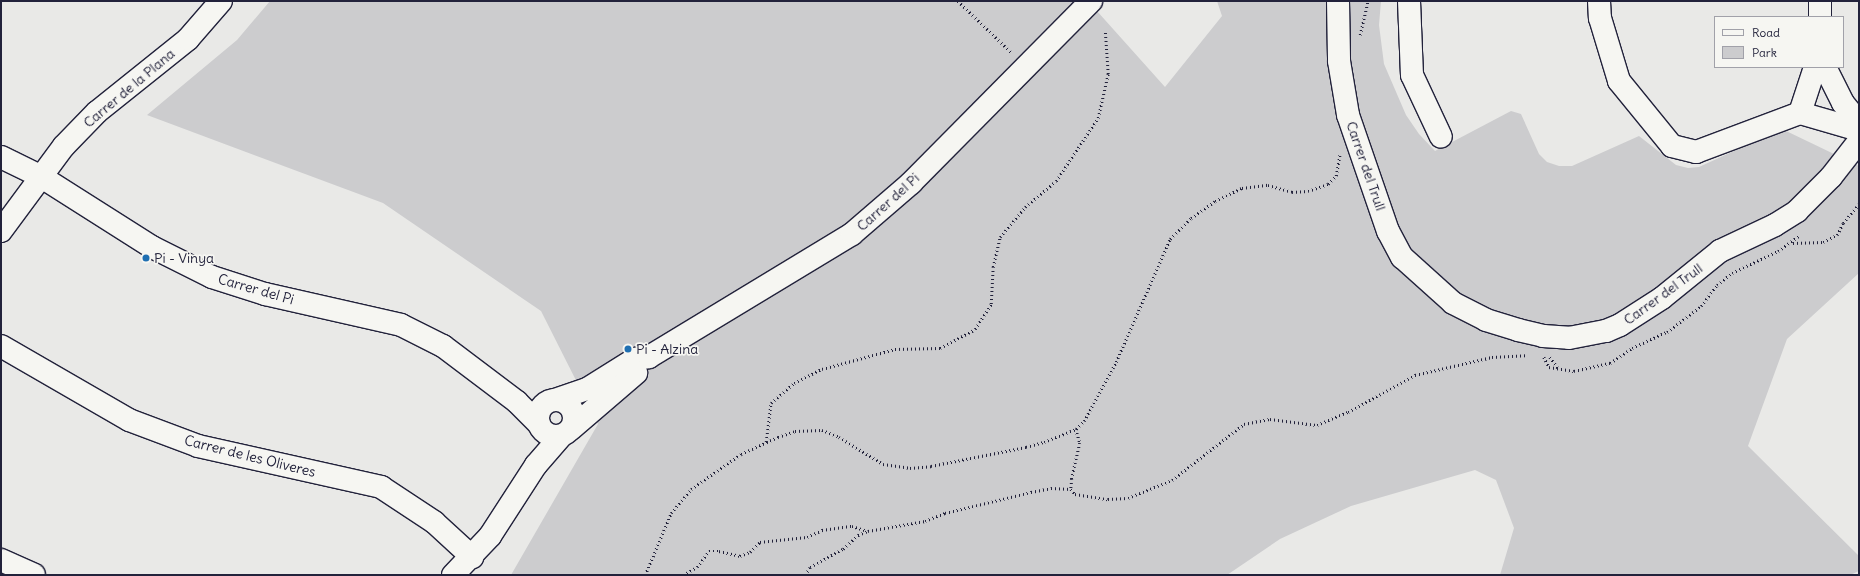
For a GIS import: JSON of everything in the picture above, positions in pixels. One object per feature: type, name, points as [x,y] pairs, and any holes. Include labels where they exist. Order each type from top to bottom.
[{"type":"street","name":"Carrer de la Plana","points":[[1,231],[40,176],[97,112],[188,39],[220,1]]},
{"type":"street","name":"Carrer del Pi","points":[[517,402],[552,401],[588,389],[635,359],[649,356],[852,234],[912,183],[1091,1]]},
{"type":"street","name":"Carrer del Trull","points":[[1338,1],[1339,61],[1352,128],[1388,231],[1402,257],[1426,281],[1453,303],[1486,320],[1543,336],[1569,338],[1606,332],[1620,325],[1662,298],[1720,251],[1788,218],[1831,177],[1859,141]]},
{"type":"street","points":[[1409,1],[1412,75],[1442,137]]},
{"type":"street","points":[[1599,1],[1600,18],[1619,80],[1672,146],[1696,152],[1800,114],[1859,130]]},
{"type":"street","points":[[1820,1],[1820,16]]},
{"type":"street","points":[[1800,114],[1815,68]]},
{"type":"street","points":[[1825,68],[1842,103],[1859,123]]},
{"type":"street","name":"Carrer del Pi","points":[[1,156],[40,176],[152,247],[212,277],[265,294],[401,325],[443,346],[517,402],[540,426]]},
{"type":"street","name":"Carrer de les Oliveres","points":[[1,346],[129,420],[198,446],[381,487],[434,522],[472,557]]},
{"type":"street","name":"Carrer del Pi","points":[[536,465],[566,432],[639,370],[649,356]]},
{"type":"street","points":[[453,575],[472,557],[504,516],[536,465],[542,447],[540,426],[541,409],[552,401],[566,403],[574,412],[566,432],[549,435],[540,426]]},
{"type":"street","points":[[1,560],[34,575]]},
{"type":"path","points":[[958,1],[1026,66]]},
{"type":"path","points":[[766,442],[771,403],[794,383],[822,369],[895,349],[940,348],[975,329],[991,304],[993,267],[1000,237],[1025,207],[1056,181],[1098,118],[1108,74],[1105,30]]},
{"type":"path","points":[[646,575],[671,513],[691,489],[726,463],[766,442],[795,431],[822,430],[839,436],[883,464],[910,468],[931,466],[1026,447],[1044,442],[1076,429],[1084,421],[1116,362],[1170,239],[1192,218],[1209,205],[1242,188],[1268,185],[1292,192],[1308,191],[1328,184],[1336,176],[1338,159],[1352,128]]},
{"type":"path","points":[[1544,355],[1549,366],[1574,371],[1610,363],[1632,348],[1661,336],[1701,306],[1717,285],[1732,273],[1793,243],[1823,242],[1837,236],[1842,223],[1859,204]]},
{"type":"path","points":[[805,575],[810,567],[843,549],[858,535],[925,521],[945,513],[1051,488],[1071,489],[1075,494],[1092,498],[1133,497],[1172,480],[1244,424],[1270,419],[1317,425],[1348,412],[1415,375],[1492,357],[1532,355]]},
{"type":"path","points":[[1538,355],[1550,357],[1558,368]]},
{"type":"path","points":[[1071,489],[1080,451],[1076,429]]},
{"type":"path","points":[[683,575],[697,567],[709,552],[719,551],[740,556],[750,552],[760,542],[807,537],[822,530],[852,526],[868,532]]},
{"type":"green space","points":[[270,1],[1088,1],[1165,87],[1222,16],[1217,1],[1381,1],[1379,25],[1384,64],[1406,115],[1419,134],[1435,151],[1511,111],[1521,114],[1539,154],[1547,162],[1559,166],[1572,166],[1639,136],[1676,165],[1688,168],[1699,167],[1782,129],[1859,166],[1859,273],[1787,339],[1748,446],[1859,556],[1859,571],[1850,575],[1500,575],[1514,528],[1496,480],[1475,470],[1351,506],[1280,539],[1227,575],[511,575],[598,424],[541,311],[383,203],[147,115],[237,40]]},
{"type":"place","name":"Pi - Vinya","points":[[146,258]]},
{"type":"place","name":"Pi - Alzina","points":[[628,349]]}]
